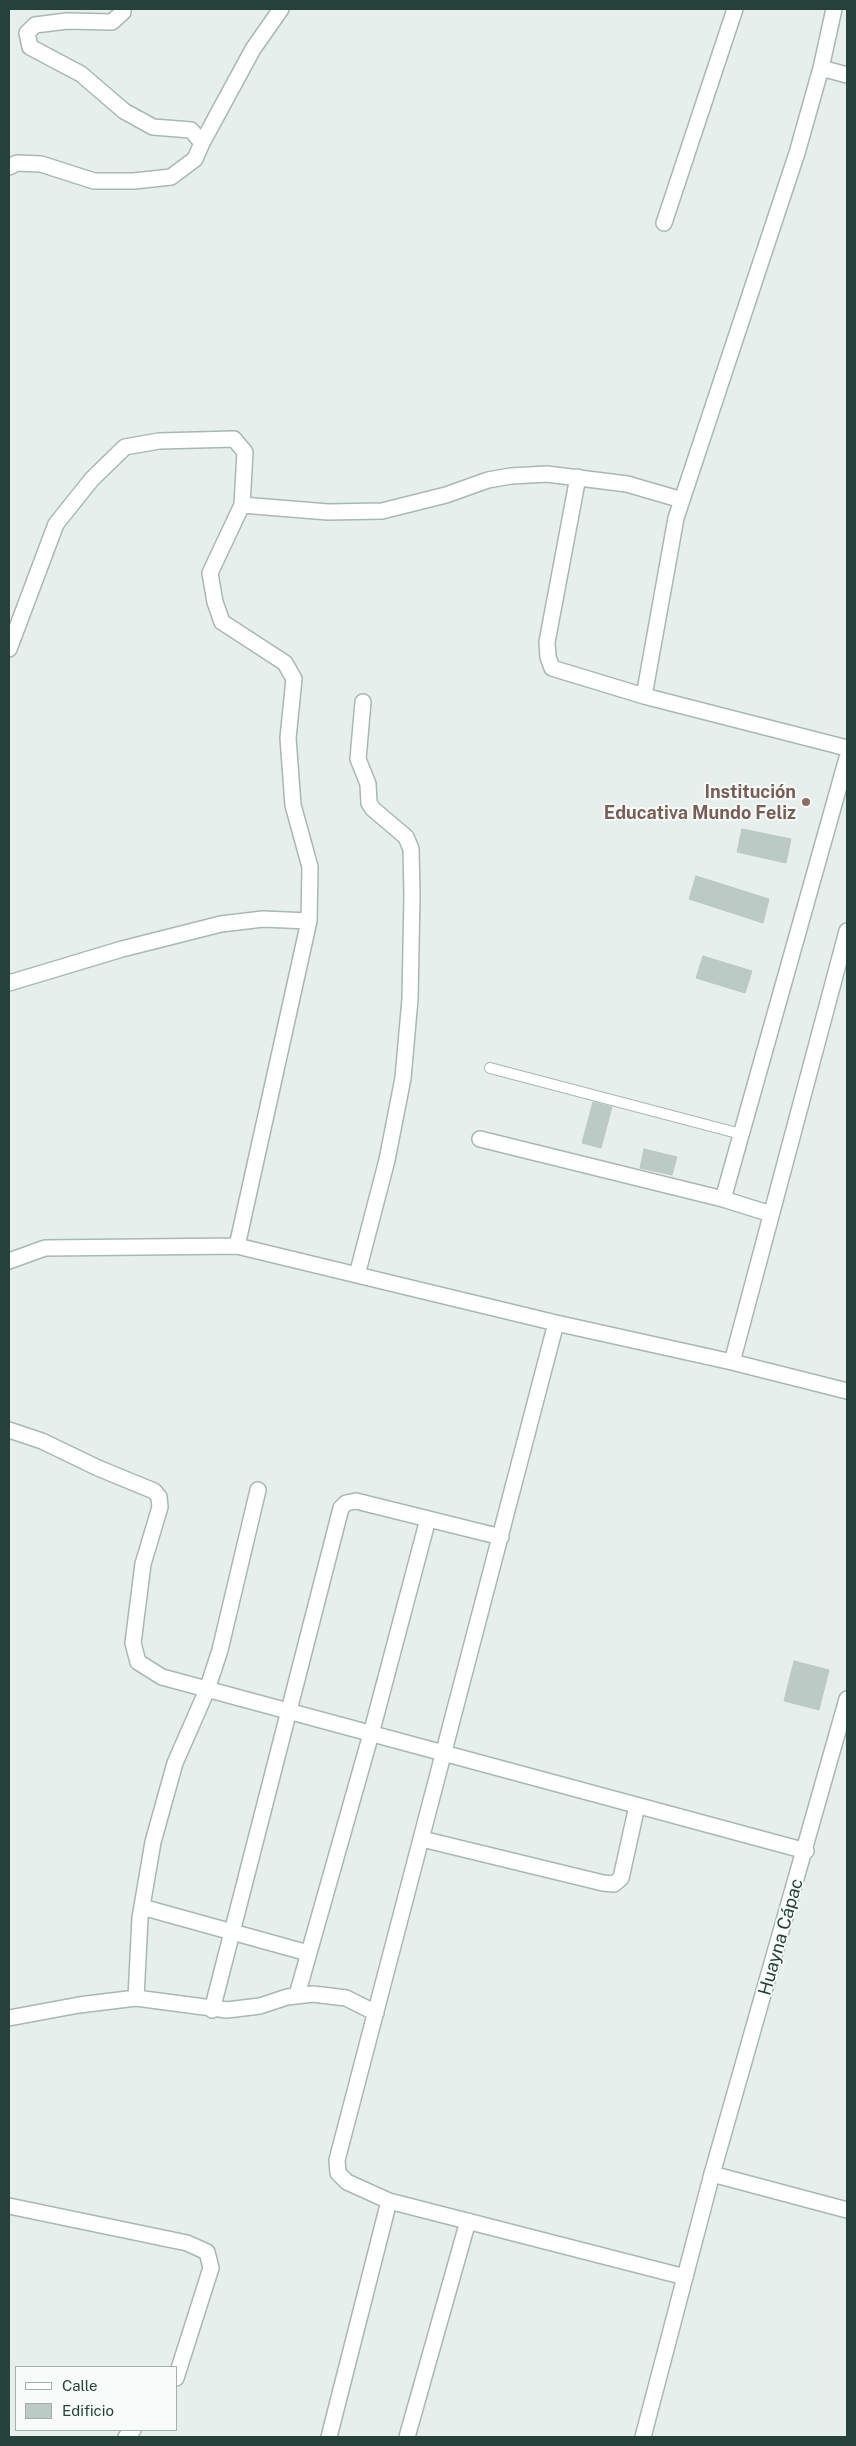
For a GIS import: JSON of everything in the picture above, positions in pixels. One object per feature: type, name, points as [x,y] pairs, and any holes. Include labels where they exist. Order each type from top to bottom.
[{"type":"street","points":[[123,9],[124,12],[112,22],[67,21],[36,25],[27,33],[30,47],[81,74],[124,110],[153,127],[191,130],[202,143]]},
{"type":"street","points":[[9,167],[17,163],[41,164],[94,181],[134,181],[171,177],[195,159],[253,50],[281,9]]},
{"type":"street","points":[[664,223],[735,9]]},
{"type":"street","points":[[644,696],[676,518],[797,153],[821,68],[834,9]]},
{"type":"street","points":[[821,68],[847,75]]},
{"type":"street","points":[[9,649],[56,524],[92,480],[125,447],[159,441],[234,439],[246,452],[242,505],[210,573],[214,602],[222,622],[285,663],[294,680],[288,738],[293,805],[310,867],[309,921],[237,1246]]},
{"type":"street","points":[[242,505],[328,512],[382,511],[446,496],[488,480],[511,476],[546,474],[627,484],[682,500]]},
{"type":"street","points":[[578,477],[547,642],[548,657],[552,668],[644,696],[847,748]]},
{"type":"street","points":[[357,1275],[387,1160],[403,1078],[410,999],[411,932],[411,849],[406,837],[373,809],[369,803],[368,784],[358,758],[363,702]]},
{"type":"street","points":[[723,1199],[847,758]]},
{"type":"street","points":[[9,983],[122,949],[221,924],[264,919],[309,921]]},
{"type":"street","points":[[732,1362],[847,930]]},
{"type":"street","points":[[480,1139],[723,1199],[771,1214]]},
{"type":"street","points":[[9,1261],[45,1248],[237,1246],[556,1323],[732,1362],[847,1392]]},
{"type":"street","points":[[556,1323],[337,2160],[338,2173],[347,2182],[390,2201],[685,2277]]},
{"type":"street","points":[[9,1430],[42,1441],[98,1468],[154,1491],[159,1497],[160,1507],[143,1564],[133,1643],[138,1662],[162,1677],[444,1755],[806,1851]]},
{"type":"street","points":[[136,1998],[142,1907],[148,1866],[163,1802],[176,1763],[207,1690],[220,1650],[258,1490]]},
{"type":"street","points":[[212,2010],[341,1508],[346,1503],[356,1501],[501,1537]]},
{"type":"street","points":[[297,1995],[371,1734],[428,1519]]},
{"type":"street","name":"Huayna Cápac","points":[[643,2437],[712,2174],[844,1726],[847,1699]]},
{"type":"street","points":[[422,1839],[603,1883],[614,1884],[621,1878],[637,1806]]},
{"type":"street","points":[[142,1907],[308,1953]]},
{"type":"street","points":[[9,2018],[79,2005],[136,1998],[162,2000],[212,2010],[242,2009],[297,1995],[330,1995],[346,1998],[376,2013]]},
{"type":"street","points":[[712,2174],[847,2210]]},
{"type":"street","points":[[329,2437],[390,2201]]},
{"type":"street","points":[[9,2206],[187,2243],[207,2252],[211,2268],[178,2372]]},
{"type":"street","points":[[407,2437],[468,2221]]},
{"type":"lane","points":[[490,1068],[741,1134]]},
{"type":"building","points":[[742,829],[791,839],[786,863],[737,852]]},
{"type":"building","points":[[696,876],[769,899],[763,923],[689,899]]},
{"type":"building","points":[[703,956],[752,971],[745,993],[696,978]]},
{"type":"building","points":[[593,1102],[612,1107],[601,1148],[582,1143]]},
{"type":"building","points":[[644,1149],[677,1157],[672,1175],[640,1168]]},
{"type":"building","points":[[794,1661],[829,1670],[819,1710],[784,1701]]},
{"type":"place","name":"Institución Educativa Mundo Feliz","points":[[806,802]]}]
